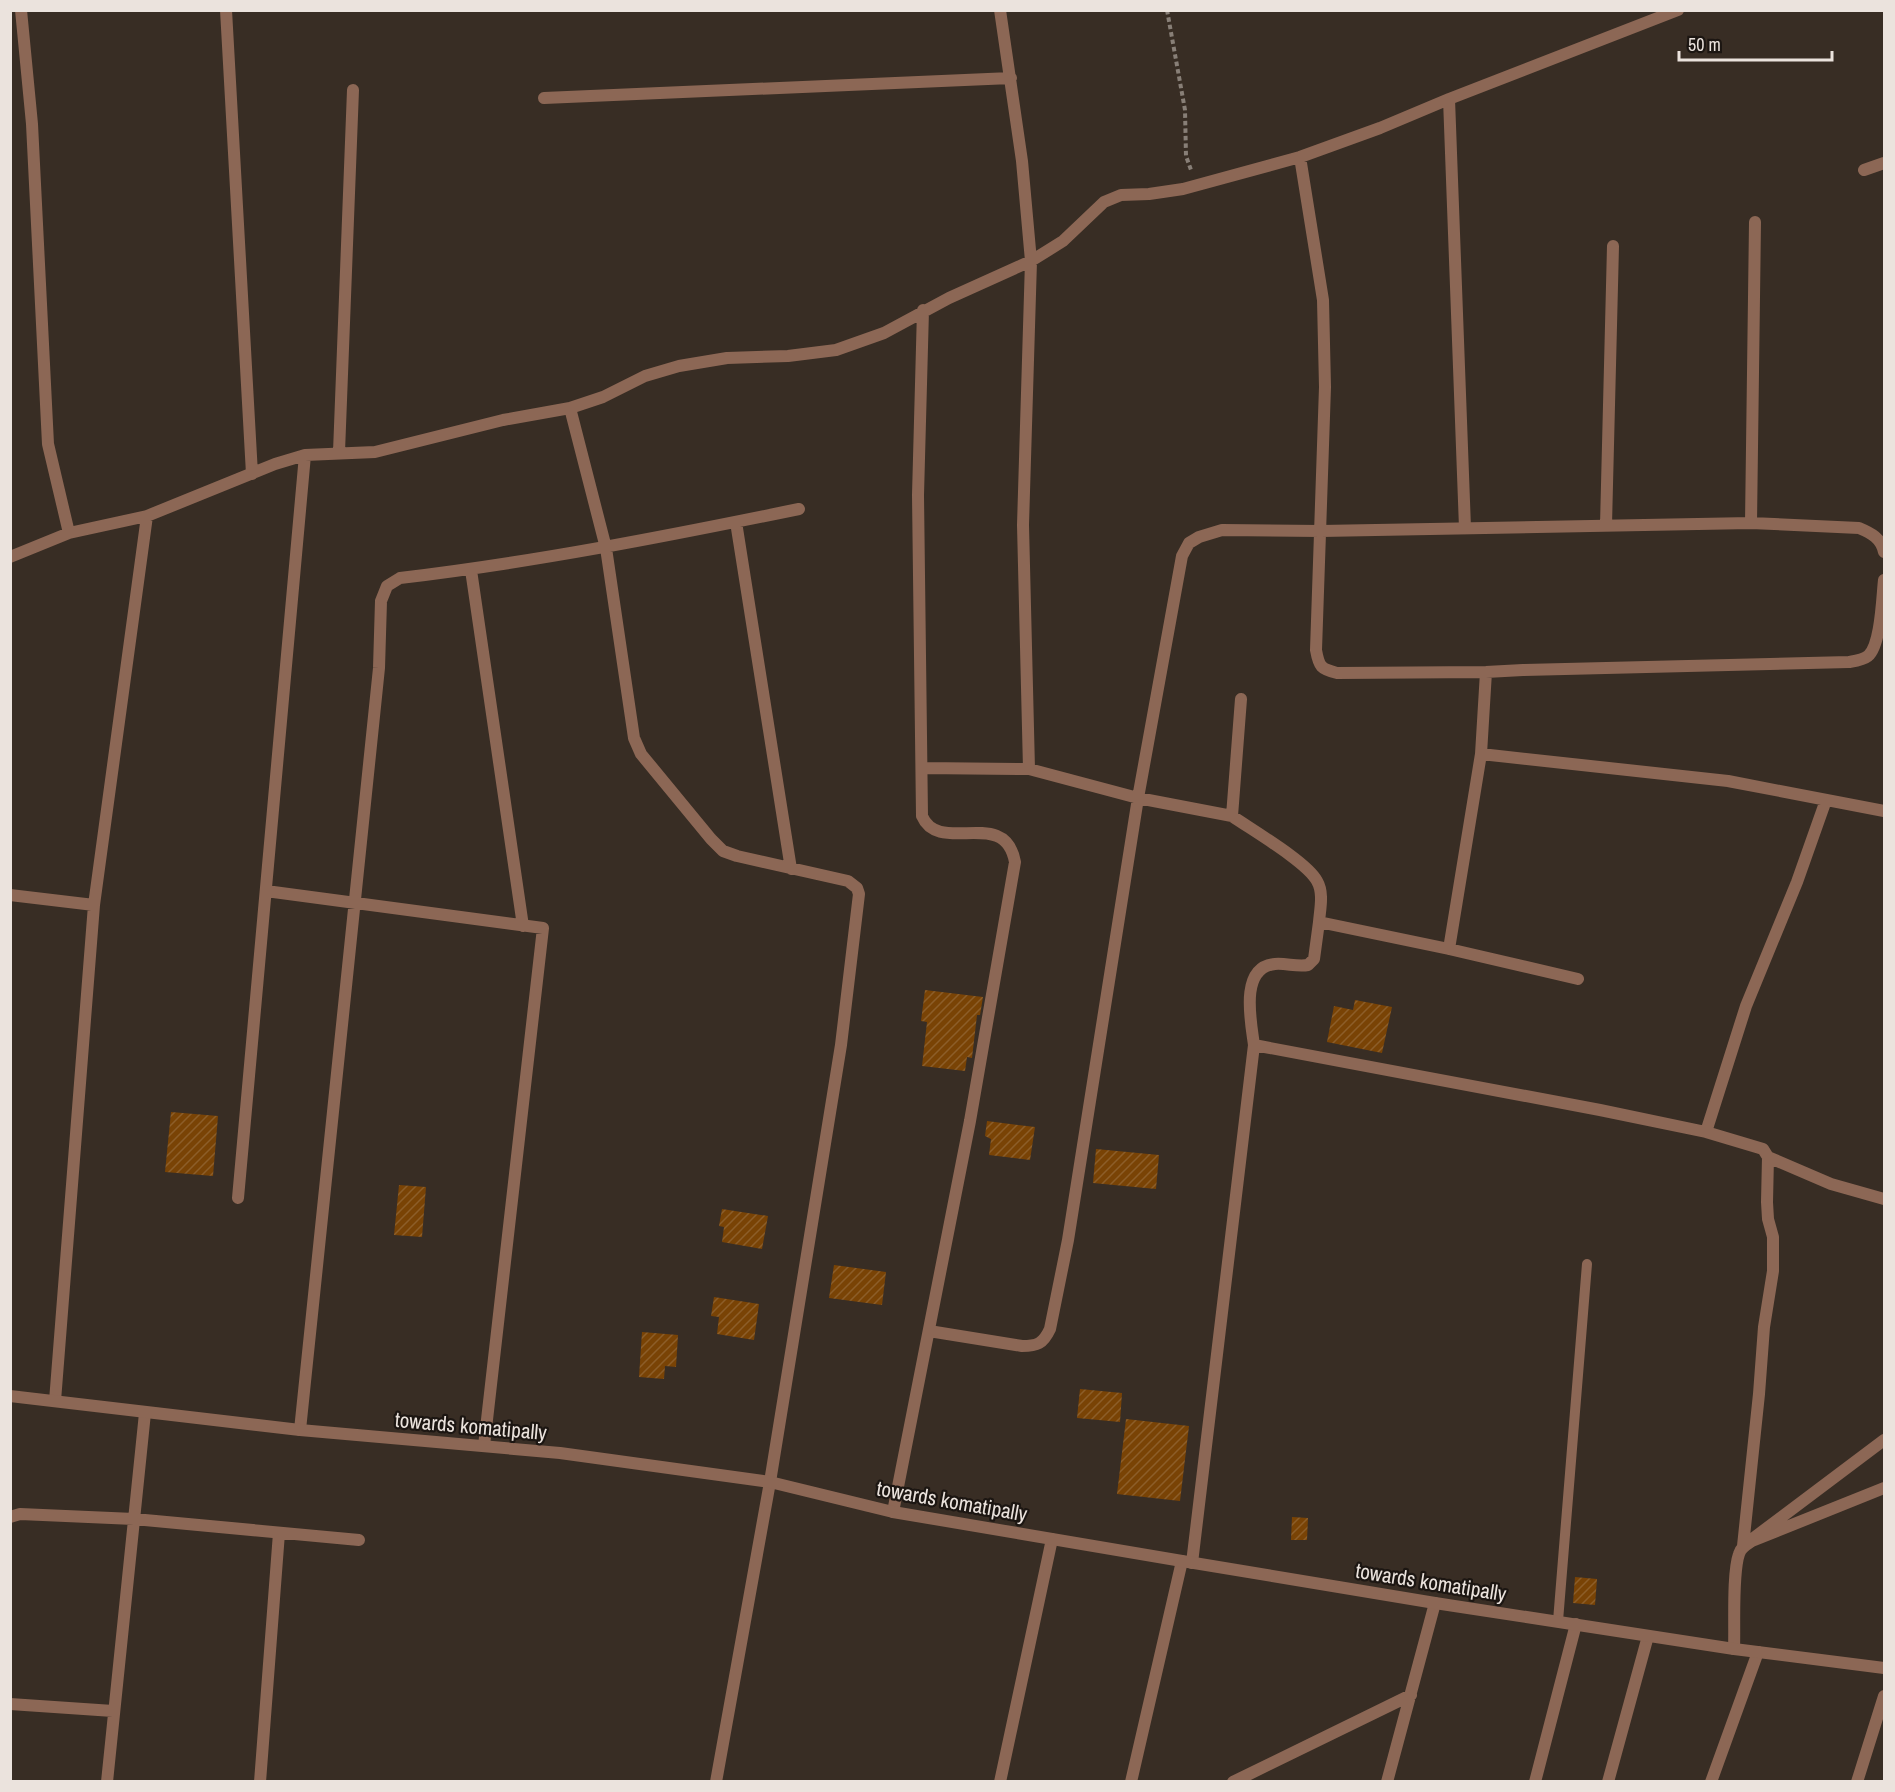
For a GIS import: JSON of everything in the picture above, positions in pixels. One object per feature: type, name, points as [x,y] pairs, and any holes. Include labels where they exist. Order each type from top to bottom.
[{"type":"street","points":[[21,10],[32,124],[48,444],[69,533]]},
{"type":"street","points":[[225,10],[252,474]]},
{"type":"street","points":[[1000,10],[1011,78],[1031,261],[1023,525],[1029,769]]},
{"type":"street","points":[[10,557],[69,533],[147,516],[304,455],[375,452],[503,420],[570,408],[603,398],[645,376],[679,366],[727,358],[788,356],[836,350],[884,333],[923,310],[1031,261],[1063,241],[1104,202],[1121,195],[1149,194],[1195,185],[1300,157],[1380,128],[1678,10]]},
{"type":"street","points":[[544,98],[1011,78]]},
{"type":"street","points":[[339,452],[353,90]]},
{"type":"street","points":[[1449,99],[1465,528]]},
{"type":"street","points":[[1300,157],[1323,300],[1325,387],[1316,650],[1318,663],[1324,669],[1337,673],[1486,672],[1523,669],[1849,662],[1869,655],[1876,644],[1884,580]]},
{"type":"street","points":[[1864,170],[1884,163]]},
{"type":"street","points":[[1751,523],[1755,222]]},
{"type":"street","points":[[1606,525],[1613,246]]},
{"type":"street","points":[[893,1512],[970,1121],[1015,862],[1009,843],[1002,837],[992,834],[944,832],[932,829],[925,824],[922,816],[918,495],[923,310]]},
{"type":"street","points":[[570,408],[606,548],[634,738],[642,754],[723,851],[853,883],[857,888],[859,900],[841,1044],[770,1482],[716,1782]]},
{"type":"street","points":[[238,1198],[304,455]]},
{"type":"street","points":[[300,1430],[379,668],[381,601],[387,586],[400,578],[471,570],[606,548],[800,509]]},
{"type":"street","points":[[55,1401],[94,905],[147,516]]},
{"type":"street","points":[[736,522],[791,868]]},
{"type":"street","points":[[929,1330],[1022,1346],[1036,1346],[1045,1341],[1050,1329],[1068,1240],[1138,798],[1182,556],[1189,543],[1199,537],[1222,530],[1321,531],[1751,523],[1859,528],[1872,533],[1882,544],[1884,552]]},
{"type":"street","points":[[471,570],[523,926]]},
{"type":"street","points":[[1449,949],[1480,754],[1486,672]]},
{"type":"street","points":[[1232,816],[1241,699]]},
{"type":"street","points":[[1480,754],[1728,781],[1884,811]]},
{"type":"street","points":[[922,768],[1029,769],[1138,798],[1232,816],[1305,866],[1317,881],[1321,896],[1314,959],[1308,965],[1268,966],[1251,983],[1249,995],[1254,1045],[1187,1562],[1131,1782]]},
{"type":"street","points":[[1706,1132],[1746,1006],[1797,882],[1826,800]]},
{"type":"street","points":[[266,891],[543,928],[484,1446]]},
{"type":"street","points":[[10,895],[94,905]]},
{"type":"street","points":[[1319,922],[1578,979]]},
{"type":"street","points":[[1254,1045],[1599,1110],[1706,1132],[1763,1149],[1768,1157],[1767,1202],[1768,1219],[1773,1237],[1773,1271],[1764,1327],[1743,1545],[1884,1440]]},
{"type":"street","points":[[1768,1157],[1831,1184],[1884,1198]]},
{"type":"street","name":"towards komatipally","points":[[10,1396],[300,1430],[560,1453],[770,1482],[893,1512],[1187,1562],[1648,1636],[1884,1668]]},
{"type":"street","points":[[107,1782],[145,1413]]},
{"type":"street","points":[[1734,1649],[1736,1572],[1738,1555],[1742,1548],[1752,1541],[1884,1488]]},
{"type":"street","points":[[10,1517],[20,1514],[134,1519],[359,1540]]},
{"type":"street","points":[[260,1782],[279,1533]]},
{"type":"street","points":[[1000,1782],[1052,1539]]},
{"type":"street","points":[[1387,1782],[1435,1603]]},
{"type":"street","points":[[1534,1782],[1576,1624]]},
{"type":"street","points":[[1608,1782],[1648,1636]]},
{"type":"street","points":[[1712,1782],[1758,1652]]},
{"type":"street","points":[[1233,1782],[1411,1695]]},
{"type":"street","points":[[1857,1782],[1884,1696]]},
{"type":"street","points":[[10,1704],[113,1711]]},
{"type":"lane","points":[[1558,1621],[1587,1264]]},
{"type":"path","points":[[1167,10],[1185,110],[1186,156],[1195,185]]},
{"type":"building","points":[[925,990],[983,997],[980,1015],[977,1015],[972,1058],[967,1057],[965,1071],[922,1066],[927,1022],[921,1021]]},
{"type":"building","points":[[1355,1000],[1392,1007],[1382,1053],[1327,1042],[1334,1006],[1353,1010]]},
{"type":"building","points":[[171,1112],[218,1116],[213,1176],[165,1172]]},
{"type":"building","points":[[987,1121],[1035,1127],[1030,1160],[989,1155],[991,1139],[985,1136]]},
{"type":"building","points":[[1096,1149],[1159,1155],[1156,1189],[1093,1183]]},
{"type":"building","points":[[399,1185],[426,1187],[422,1237],[394,1235]]},
{"type":"building","points":[[722,1209],[768,1216],[762,1249],[722,1242],[724,1227],[719,1226]]},
{"type":"building","points":[[834,1265],[886,1272],[882,1305],[829,1298]]},
{"type":"building","points":[[714,1297],[759,1304],[754,1340],[717,1334],[719,1317],[711,1316]]},
{"type":"building","points":[[642,1332],[678,1335],[676,1367],[665,1366],[664,1379],[639,1377]]},
{"type":"building","points":[[1080,1389],[1122,1393],[1120,1422],[1077,1418]]},
{"type":"building","points":[[1126,1419],[1189,1426],[1180,1501],[1117,1494]]},
{"type":"building","points":[[1292,1517],[1308,1518],[1307,1540],[1291,1540]]},
{"type":"building","points":[[1575,1577],[1597,1579],[1595,1605],[1573,1603]]}]
